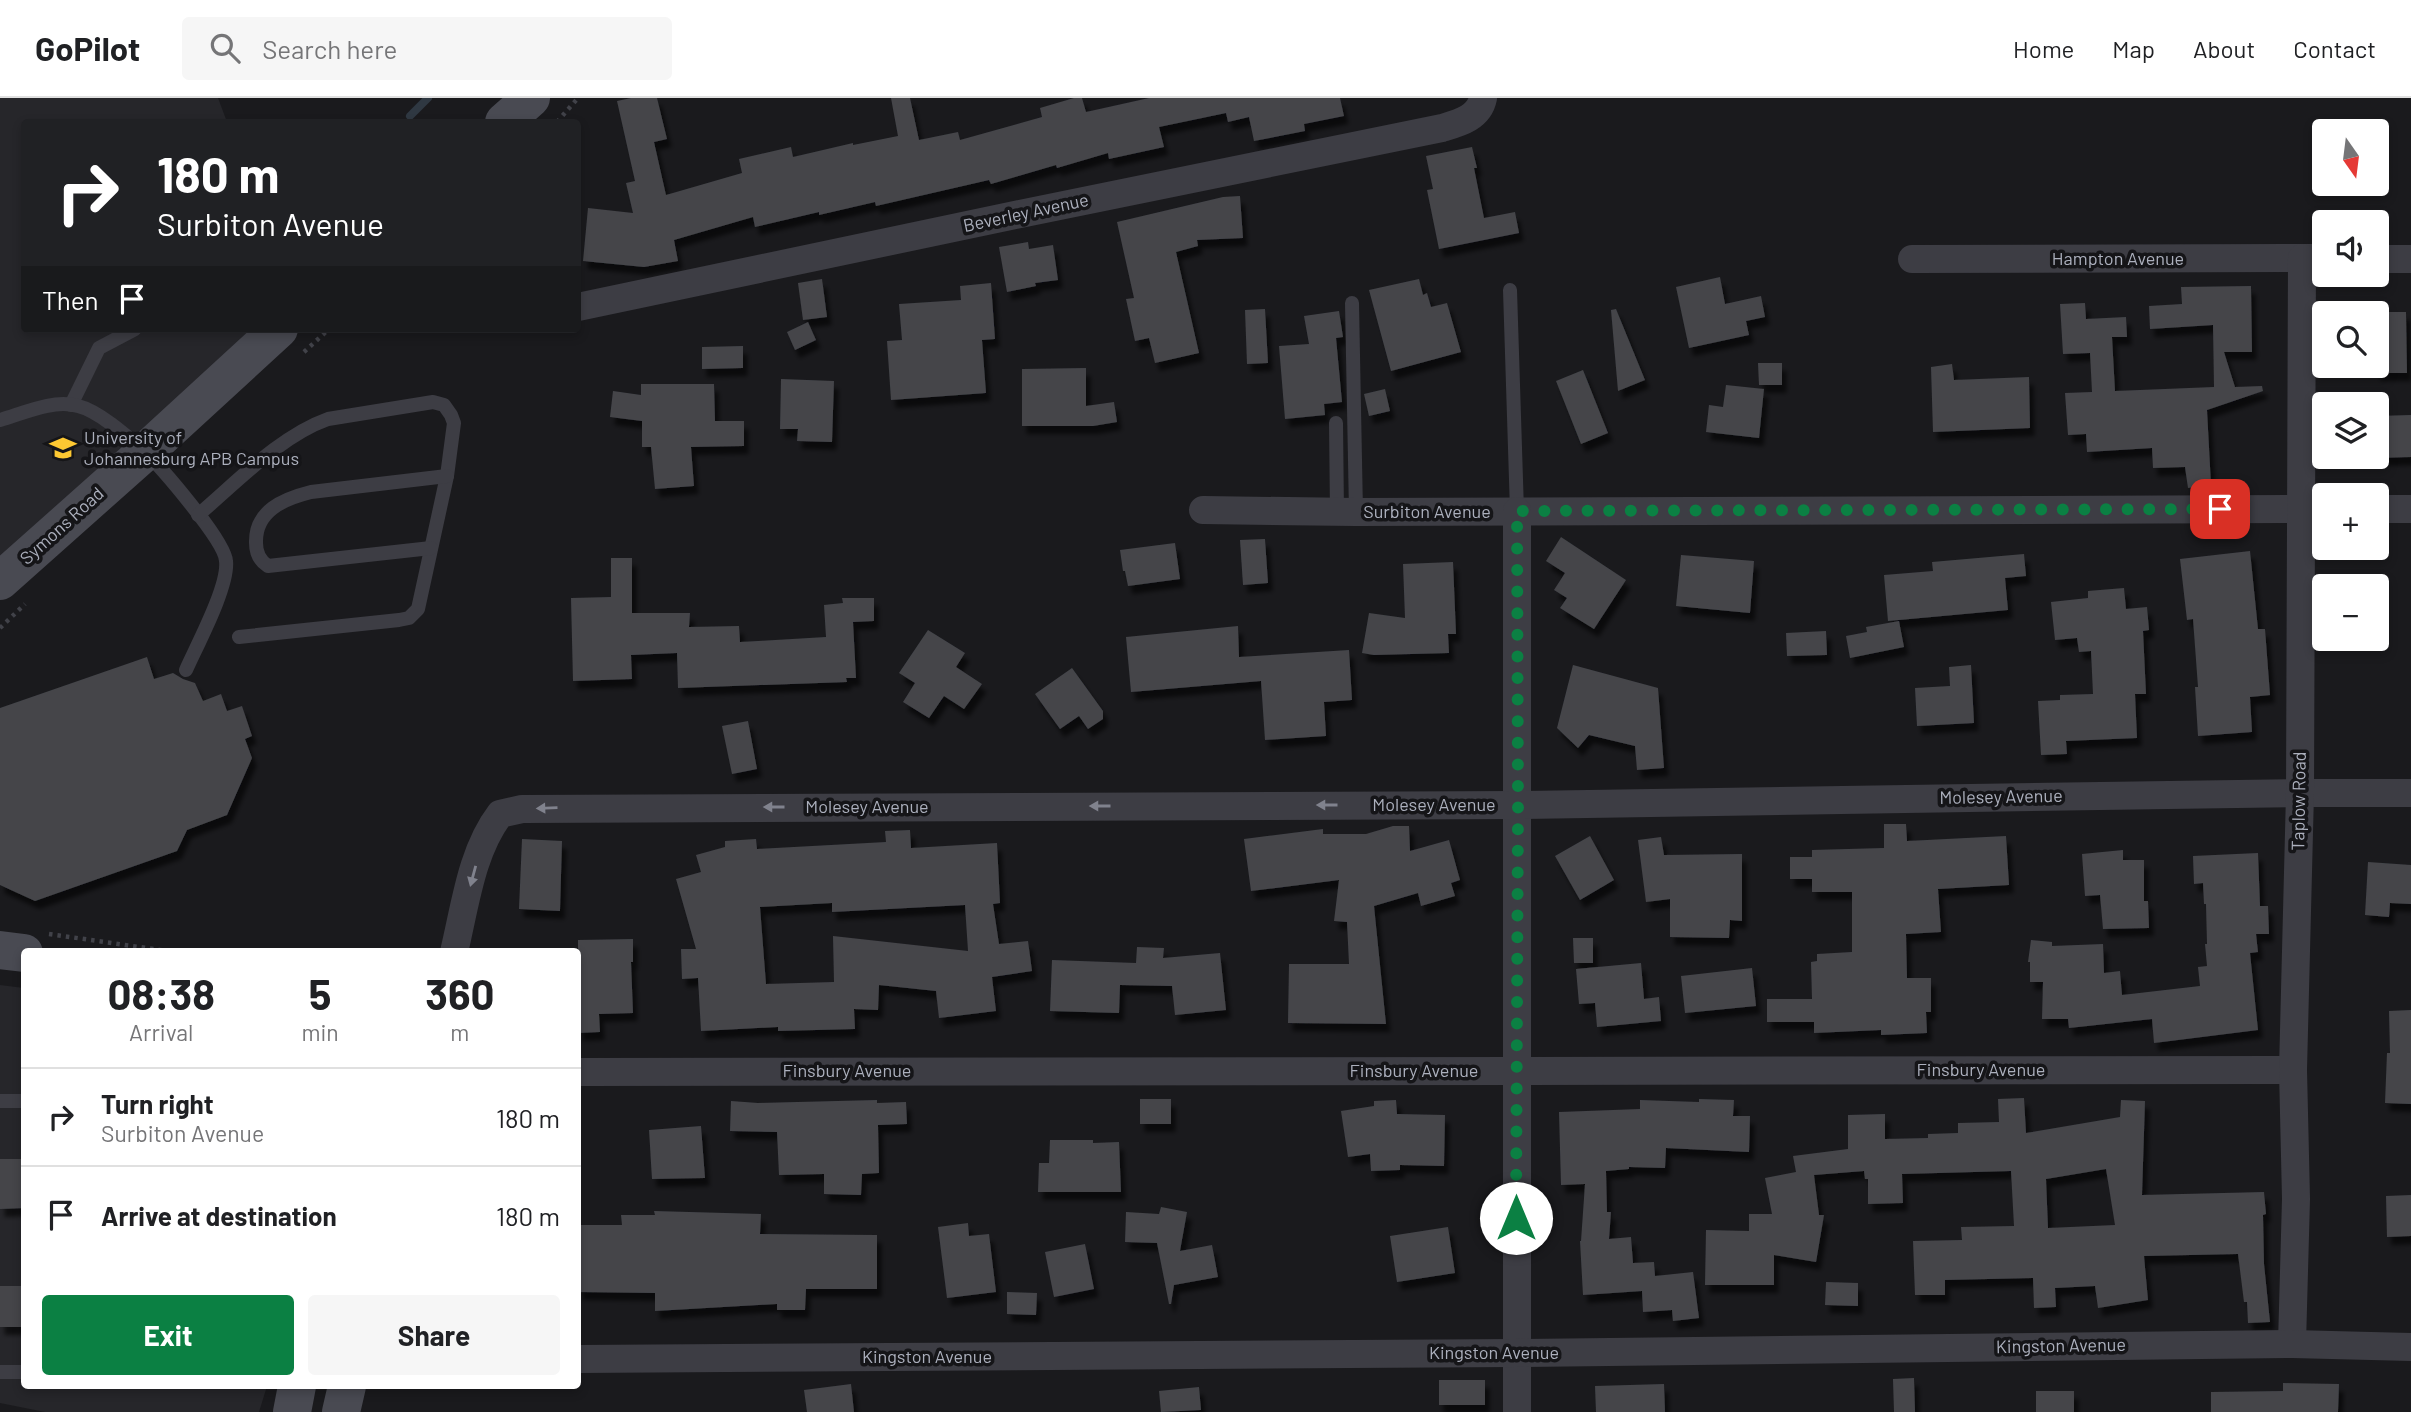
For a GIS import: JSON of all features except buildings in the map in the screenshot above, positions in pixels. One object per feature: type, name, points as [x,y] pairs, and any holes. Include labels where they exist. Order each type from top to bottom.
[{"type":"main road","points":[[507,119],[531,98]]},
{"type":"main road","name":"Symons Road","points":[[0,581],[275,333]]},
{"type":"main road","points":[[0,950],[32,943]]},
{"type":"main road","points":[[292,1412],[296,1389]]},
{"type":"main road","points":[[341,1412],[346,1389]]},
{"type":"street","name":"Beverley Avenue","points":[[581,306],[1441,128],[1461,122],[1478,106]]},
{"type":"street","name":"Hampton Avenue","points":[[1912,259],[2312,258]]},
{"type":"street","points":[[2389,258],[2411,259]]},
{"type":"street","name":"Taplow Road","points":[[2312,483],[2313,287]]},
{"type":"street","name":"Taplow Road","points":[[2292,1344],[2295,1199],[2293,1070],[2300,793],[2312,509]]},
{"type":"street","name":"Surbiton Avenue","points":[[1203,510],[1347,512],[2312,509]]},
{"type":"street","points":[[2389,509],[2411,509]]},
{"type":"street","points":[[1517,511],[1517,1412]]},
{"type":"street","name":"Molesey Avenue","points":[[455,948],[474,870],[485,839],[500,814],[543,808],[1518,805],[2411,793]]},
{"type":"street","name":"Finsbury Avenue","points":[[581,1072],[2293,1070]]},
{"type":"street","name":"Kingston Avenue","points":[[581,1359],[1515,1353],[2292,1344],[2411,1347]]},
{"type":"lane","points":[[1510,290],[1517,511]]},
{"type":"lane","points":[[1347,512],[1352,303]]},
{"type":"lane","points":[[71,405],[99,348],[127,333]]},
{"type":"lane","points":[[198,515],[289,439],[312,424],[433,402],[444,405],[452,415],[454,423],[447,476],[418,609],[409,618],[239,637]]},
{"type":"lane","points":[[0,420],[49,405],[78,406],[104,419],[145,452],[225,551],[227,564],[224,583],[186,670]]},
{"type":"lane","points":[[1336,423],[1347,512]]},
{"type":"lane","points":[[431,548],[268,566],[261,561],[256,549],[256,530],[262,519],[289,498],[310,492],[447,476]]},
{"type":"lane","points":[[0,1101],[21,1101]]},
{"type":"lane","points":[[0,1371],[21,1373]]},
{"type":"path","points":[[560,119],[578,98]]},
{"type":"path","points":[[32,943],[111,948]]},
{"type":"shaded area","name":"University of Johannesburg APB Campus","points":[[0,98],[218,98],[226,119],[21,119],[21,333],[249,333],[0,566]]},
{"type":"shaded area","points":[[0,985],[21,988],[21,1389],[266,1389],[259,1412],[45,1412],[0,1403]]},
{"type":"waterway","points":[[410,116],[428,98]]},
{"type":"place","name":"University of Johannesburg APB Campus","points":[[63,448]]},
{"type":"route","points":[[1516,1218],[1517,511],[2220,509]]}]
